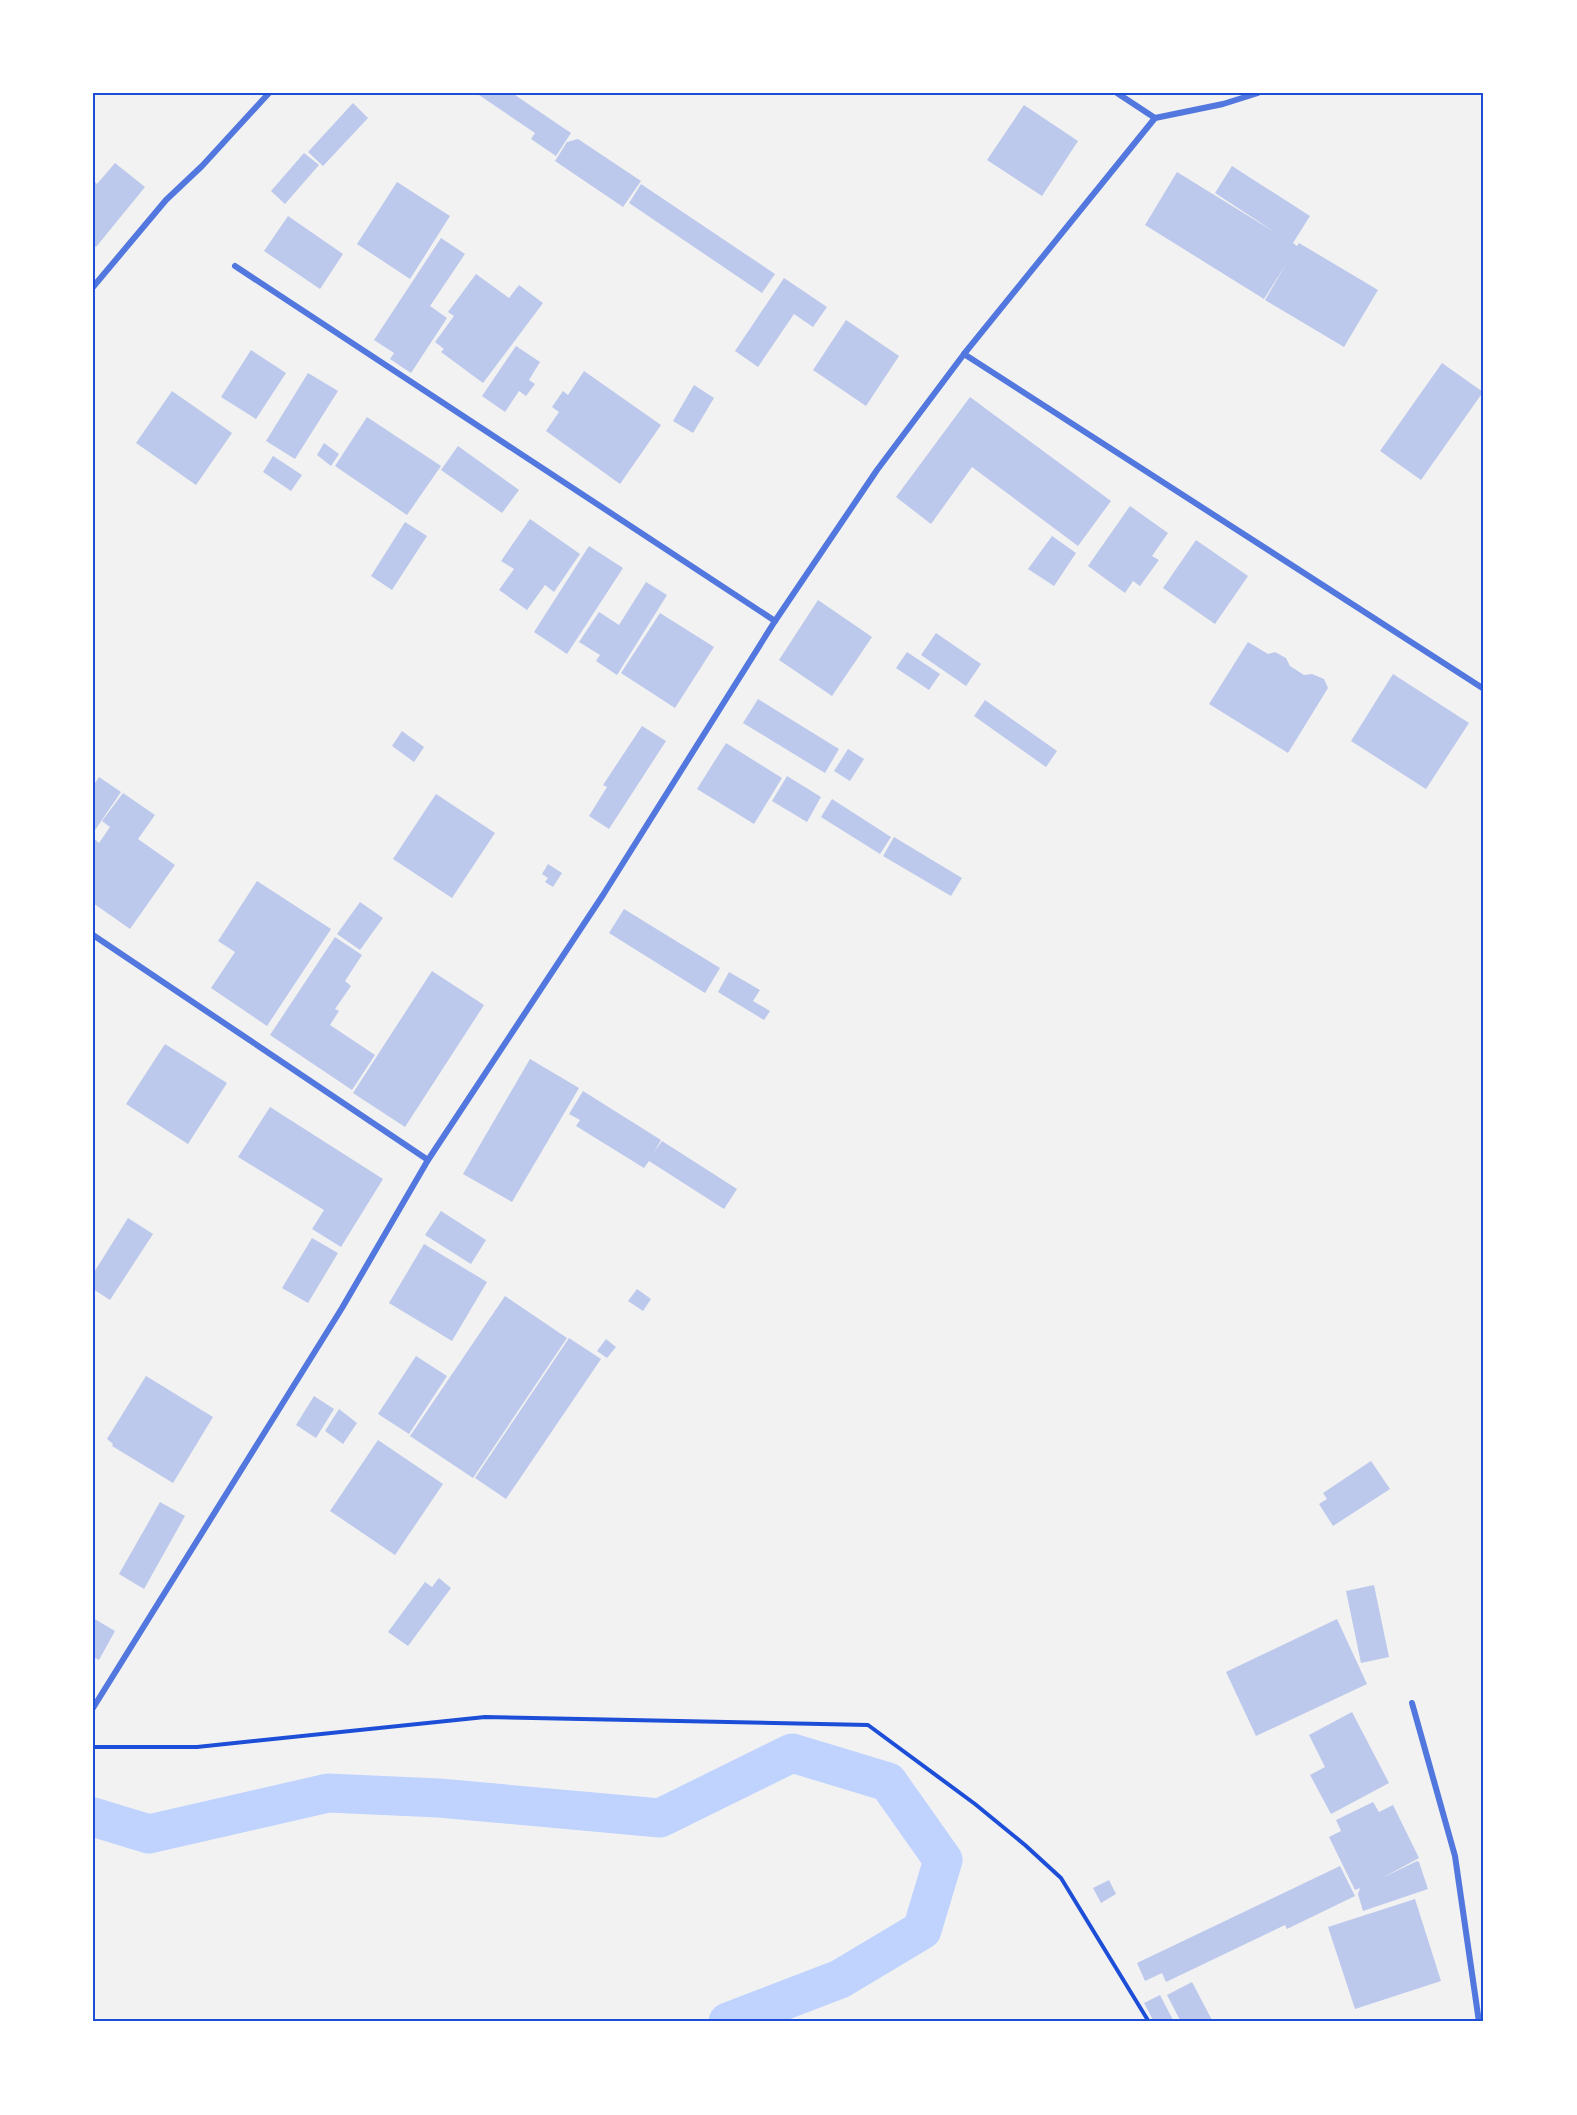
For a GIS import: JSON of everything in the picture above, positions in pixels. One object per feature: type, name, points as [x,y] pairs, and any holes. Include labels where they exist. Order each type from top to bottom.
[{"type":"street","points":[[93,287],[166,200],[202,166],[268,93]]},
{"type":"street","points":[[1117,93],[1155,118]]},
{"type":"street","points":[[93,1708],[342,1308],[428,1160],[603,895],[775,621],[877,470],[964,354],[1155,118],[1223,104],[1258,93]]},
{"type":"street","points":[[235,266],[775,621]]},
{"type":"street","points":[[964,354],[1484,689]]},
{"type":"street","points":[[93,934],[428,1160]]},
{"type":"street","points":[[1412,1703],[1455,1856],[1479,2022]]},
{"type":"path","points":[[93,1747],[197,1747],[485,1717],[868,1725],[975,1804],[1061,1878],[1149,2022]]},
{"type":"building","points":[[480,93],[512,93],[571,133],[556,156],[531,139],[535,133],[479,95]]},
{"type":"building","points":[[353,103],[368,118],[323,166],[308,152]]},
{"type":"building","points":[[1024,105],[1078,141],[1042,196],[987,160]]},
{"type":"building","points":[[578,139],[641,181],[623,207],[555,161],[567,142]]},
{"type":"building","points":[[304,153],[319,165],[285,204],[271,191]]},
{"type":"building","points":[[115,163],[145,187],[96,247],[93,245],[93,180],[97,184]]},
{"type":"building","points":[[1232,166],[1310,216],[1293,243],[1297,246],[1299,243],[1378,290],[1344,347],[1265,300],[1286,264],[1264,299],[1145,225],[1177,172],[1273,231],[1215,193]]},
{"type":"building","points":[[397,182],[450,216],[410,279],[357,244]]},
{"type":"building","points":[[641,184],[775,274],[762,293],[629,203]]},
{"type":"building","points":[[288,216],[343,254],[320,289],[264,251]]},
{"type":"building","points":[[441,238],[465,254],[430,306],[447,318],[411,373],[390,359],[394,353],[374,340]]},
{"type":"building","points":[[476,274],[509,298],[519,285],[543,303],[483,383],[441,352],[444,349],[435,342],[454,316],[448,312]]},
{"type":"building","points":[[784,278],[827,307],[813,327],[794,314],[758,367],[735,351]]},
{"type":"building","points":[[846,320],[899,356],[866,406],[813,370]]},
{"type":"building","points":[[516,346],[540,362],[529,380],[535,384],[526,396],[519,391],[505,412],[482,396]]},
{"type":"building","points":[[251,350],[286,373],[256,419],[221,397]]},
{"type":"building","points":[[1442,363],[1483,392],[1421,480],[1380,451]]},
{"type":"building","points":[[584,371],[661,425],[620,484],[546,431],[559,412],[552,407],[563,391],[568,395]]},
{"type":"building","points":[[308,373],[338,391],[295,459],[266,441]]},
{"type":"building","points":[[694,385],[714,398],[693,433],[673,421]]},
{"type":"building","points":[[172,391],[232,433],[196,485],[136,443]]},
{"type":"building","points":[[970,397],[1111,501],[1078,546],[972,467],[931,524],[896,497]]},
{"type":"building","points":[[367,417],[441,466],[407,515],[335,466]]},
{"type":"building","points":[[324,443],[339,454],[331,466],[317,455]]},
{"type":"building","points":[[458,446],[519,490],[502,513],[441,470]]},
{"type":"building","points":[[273,456],[302,475],[291,491],[263,472]]},
{"type":"building","points":[[1130,506],[1168,533],[1152,556],[1159,560],[1140,586],[1133,581],[1125,593],[1088,566]]},
{"type":"building","points":[[530,519],[580,554],[554,592],[545,585],[527,610],[499,590],[514,569],[501,561]]},
{"type":"building","points":[[405,522],[427,536],[392,590],[371,576]]},
{"type":"building","points":[[1052,536],[1076,553],[1054,586],[1028,569]]},
{"type":"building","points":[[1196,540],[1248,576],[1215,624],[1163,588]]},
{"type":"building","points":[[589,546],[623,568],[567,654],[534,632]]},
{"type":"building","points":[[646,582],[667,595],[617,675],[596,661],[600,655],[579,642],[599,612],[619,625]]},
{"type":"building","points":[[818,600],[872,637],[832,696],[779,660]]},
{"type":"building","points":[[660,613],[714,647],[675,708],[621,673]]},
{"type":"building","points":[[936,633],[981,664],[966,686],[921,655]]},
{"type":"building","points":[[1248,642],[1268,654],[1275,652],[1286,658],[1290,666],[1304,675],[1312,674],[1324,679],[1328,688],[1288,753],[1209,704]]},
{"type":"building","points":[[907,652],[940,674],[929,690],[896,668]]},
{"type":"building","points":[[1393,674],[1469,723],[1426,789],[1351,741]]},
{"type":"building","points":[[758,699],[839,749],[825,773],[743,723]]},
{"type":"building","points":[[985,700],[1057,751],[1046,767],[974,716]]},
{"type":"building","points":[[642,726],[666,741],[609,829],[589,816],[607,787],[603,785]]},
{"type":"building","points":[[402,731],[424,747],[414,762],[392,746]]},
{"type":"building","points":[[726,743],[782,778],[754,824],[697,789]]},
{"type":"building","points":[[848,749],[864,759],[850,781],[834,771]]},
{"type":"building","points":[[787,776],[821,797],[807,822],[772,801]]},
{"type":"building","points":[[99,777],[121,792],[93,833],[93,786]]},
{"type":"building","points":[[123,793],[155,815],[138,839],[175,865],[130,929],[93,903],[93,838],[99,843],[110,827],[102,821]]},
{"type":"building","points":[[436,794],[495,833],[452,898],[393,859]]},
{"type":"building","points":[[832,799],[891,837],[880,854],[821,817]]},
{"type":"building","points":[[894,837],[962,878],[951,896],[883,856]]},
{"type":"building","points":[[548,864],[562,873],[553,887],[545,882],[548,878],[542,874]]},
{"type":"building","points":[[257,881],[331,929],[267,1026],[211,988],[235,952],[218,941]]},
{"type":"building","points":[[360,902],[383,918],[360,950],[337,934]]},
{"type":"building","points":[[624,909],[720,968],[705,993],[609,933]]},
{"type":"building","points":[[335,937],[362,955],[345,981],[351,986],[335,1009],[339,1011],[330,1025],[375,1055],[352,1090],[270,1035]]},
{"type":"building","points":[[432,971],[484,1005],[405,1127],[353,1093]]},
{"type":"building","points":[[729,972],[760,990],[753,1001],[770,1011],[764,1020],[718,992]]},
{"type":"building","points":[[165,1044],[227,1083],[188,1144],[126,1104]]},
{"type":"building","points":[[530,1059],[579,1088],[512,1202],[463,1174]]},
{"type":"building","points":[[583,1091],[661,1140],[654,1152],[662,1141],[737,1189],[724,1209],[649,1161],[644,1168],[576,1126],[580,1120],[569,1114]]},
{"type":"building","points":[[270,1107],[383,1179],[341,1247],[312,1229],[324,1210],[238,1157]]},
{"type":"building","points":[[441,1211],[486,1240],[471,1264],[425,1235]]},
{"type":"building","points":[[128,1218],[153,1234],[110,1300],[93,1289],[93,1274]]},
{"type":"building","points":[[312,1238],[338,1253],[308,1303],[282,1288]]},
{"type":"building","points":[[424,1244],[487,1282],[452,1341],[389,1303]]},
{"type":"building","points":[[637,1289],[651,1299],[643,1311],[628,1301]]},
{"type":"building","points":[[505,1296],[567,1338],[473,1478],[410,1436]]},
{"type":"building","points":[[569,1338],[601,1359],[506,1499],[475,1478]]},
{"type":"building","points":[[606,1339],[616,1347],[607,1358],[597,1351]]},
{"type":"building","points":[[416,1356],[447,1376],[409,1434],[378,1414]]},
{"type":"building","points":[[146,1376],[213,1417],[173,1483],[112,1446],[113,1444],[107,1439]]},
{"type":"building","points":[[314,1396],[334,1409],[316,1438],[296,1425]]},
{"type":"building","points":[[339,1409],[357,1423],[343,1444],[325,1431]]},
{"type":"building","points":[[378,1440],[443,1484],[395,1555],[330,1511]]},
{"type":"building","points":[[1371,1461],[1390,1489],[1333,1526],[1319,1504],[1327,1499],[1323,1493]]},
{"type":"building","points":[[160,1502],[185,1516],[144,1589],[119,1574]]},
{"type":"building","points":[[439,1578],[451,1588],[408,1646],[388,1632],[425,1582],[432,1587]]},
{"type":"building","points":[[1374,1585],[1389,1657],[1361,1663],[1346,1591]]},
{"type":"building","points":[[93,1618],[115,1631],[99,1660],[93,1657]]},
{"type":"building","points":[[1337,1619],[1367,1684],[1256,1736],[1226,1672]]},
{"type":"building","points":[[1352,1712],[1389,1783],[1331,1814],[1310,1775],[1325,1767],[1309,1735]]},
{"type":"building","points":[[1373,1802],[1379,1812],[1393,1805],[1419,1858],[1382,1878],[1417,1861],[1428,1889],[1363,1911],[1358,1894],[1360,1888],[1355,1890],[1329,1837],[1341,1831],[1336,1820]]},
{"type":"building","points":[[1340,1866],[1355,1896],[1287,1929],[1285,1925],[1166,1982],[1162,1973],[1145,1981],[1137,1963]]},
{"type":"building","points":[[1109,1880],[1116,1894],[1101,1903],[1093,1888]]},
{"type":"building","points":[[1415,1899],[1441,1981],[1355,2009],[1328,1927]]},
{"type":"building","points":[[1192,1982],[1213,2022],[1181,2022],[1167,1995]]},
{"type":"building","points":[[1160,1995],[1174,2022],[1154,2022],[1144,2003]]},
{"type":"waterway","points":[[93,1817],[149,1834],[328,1793],[439,1798],[660,1818],[792,1753],[888,1782],[943,1860],[922,1930],[840,1979],[728,2022]]}]
